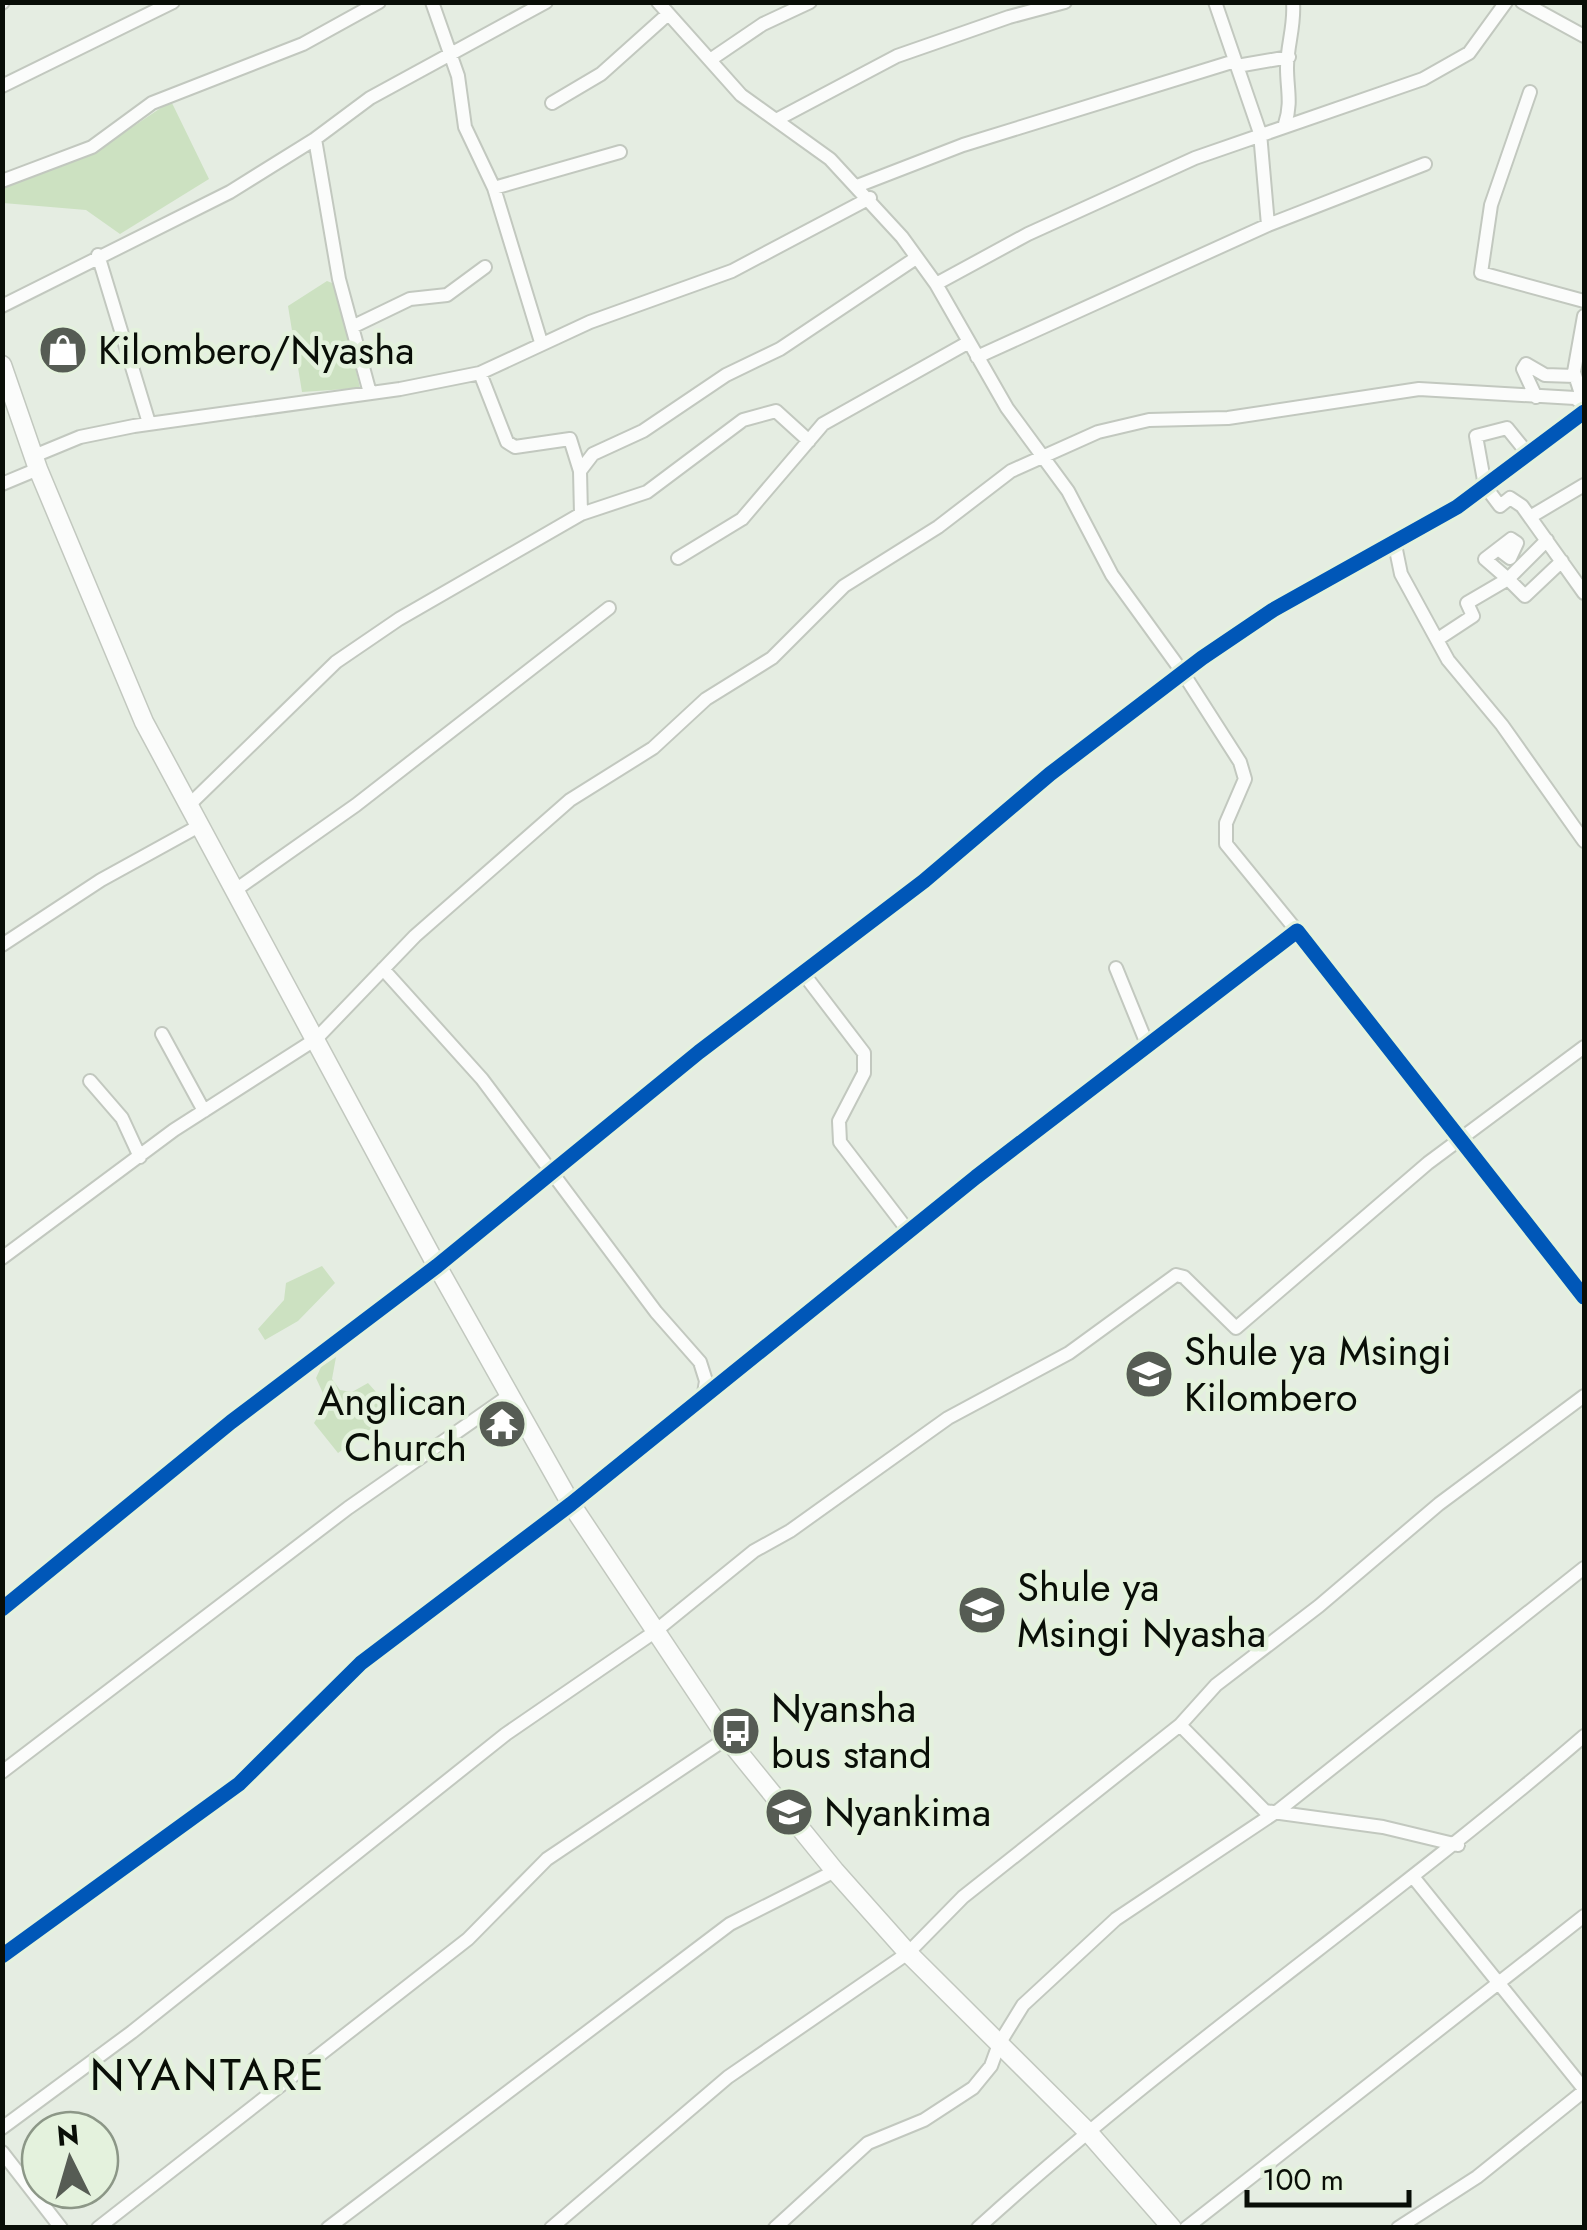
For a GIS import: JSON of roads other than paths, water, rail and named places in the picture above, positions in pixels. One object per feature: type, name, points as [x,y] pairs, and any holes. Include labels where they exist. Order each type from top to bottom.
[{"type":"highway","points":[[2,364],[104,635],[188,806],[571,1504],[727,1738],[835,1871],[908,1953],[1089,2133],[1172,2228]]},
{"type":"street","points":[[2,86],[173,2]]},
{"type":"street","points":[[2,181],[92,148],[152,103],[294,48],[379,2]]},
{"type":"street","points":[[432,2],[451,57],[465,127],[494,188],[541,342]]},
{"type":"street","points":[[2,306],[230,192],[315,139],[370,98],[546,2]]},
{"type":"street","points":[[658,2],[741,95],[830,159],[870,198],[936,284],[976,356],[1068,491],[1112,574],[1240,762],[1245,778],[1226,823],[1226,844],[1461,1136],[1584,1298]]},
{"type":"street","points":[[710,60],[762,24],[810,2]]},
{"type":"street","points":[[776,120],[898,56],[1009,17],[1066,2]]},
{"type":"street","points":[[1215,2],[1260,133],[1268,225]]},
{"type":"street","points":[[1285,124],[1292,105],[1288,57],[1294,28],[1292,2]]},
{"type":"street","points":[[936,284],[1028,234],[1260,133],[1436,72],[1469,53],[1506,2]]},
{"type":"street","points":[[1522,2],[1584,36]]},
{"type":"street","points":[[552,103],[602,74],[668,14]]},
{"type":"street","points":[[857,186],[1000,132],[1236,63],[1288,57]]},
{"type":"street","points":[[1530,92],[1491,205],[1481,273],[1584,301]]},
{"type":"street","points":[[315,139],[330,233],[370,393]]},
{"type":"street","points":[[494,188],[620,152]]},
{"type":"street","points":[[976,356],[1268,225],[1425,164]]},
{"type":"street","points":[[2,484],[80,437],[480,373],[541,342],[732,271],[870,198]]},
{"type":"street","points":[[98,255],[149,423]]},
{"type":"street","points":[[580,471],[594,454],[643,431],[726,375],[780,349],[916,258]]},
{"type":"street","points":[[352,328],[410,299],[447,296],[485,267]]},
{"type":"street","points":[[1584,316],[1574,376],[1584,403]]},
{"type":"street","points":[[678,558],[742,518],[823,424],[873,392],[969,342]]},
{"type":"street","points":[[1536,397],[1523,369],[1526,364],[1545,374],[1574,376]]},
{"type":"street","points":[[480,373],[507,442],[515,447],[570,439],[580,471],[580,514]]},
{"type":"street","points":[[2,1258],[204,1110],[316,1039],[383,969],[570,800],[652,748],[706,698],[772,658],[844,586],[938,527],[1011,472],[1098,432],[1149,420],[1246,416],[1419,389],[1575,398],[1584,403]]},
{"type":"street","points":[[188,806],[336,662],[414,610],[580,514],[647,492],[743,420],[776,411],[809,441]]},
{"type":"street","points":[[2,1609],[231,1422],[437,1266],[1183,673],[1274,610],[1485,486],[1584,412]]},
{"type":"street","points":[[1528,454],[1507,428],[1476,436],[1485,486],[1500,506],[1510,498],[1530,517],[1584,594]]},
{"type":"street","points":[[1530,517],[1584,484]]},
{"type":"street","points":[[1394,540],[1401,574],[1466,684],[1502,725],[1584,841]]},
{"type":"street","points":[[1438,638],[1474,616],[1467,602],[1508,579],[1547,540]]},
{"type":"street","points":[[1498,549],[1485,559],[1525,596],[1562,561]]},
{"type":"street","points":[[234,891],[356,805],[609,608]]},
{"type":"street","points":[[2,945],[101,880],[199,826]]},
{"type":"street","points":[[2,1956],[239,1784],[360,1663],[571,1504],[1147,1044],[1297,931]]},
{"type":"street","points":[[1116,968],[1147,1044]]},
{"type":"street","points":[[383,969],[482,1079],[656,1312],[700,1362],[706,1380],[703,1398]]},
{"type":"street","points":[[804,972],[864,1054],[864,1073],[839,1121],[840,1142],[909,1232]]},
{"type":"street","points":[[162,1034],[204,1110]]},
{"type":"street","points":[[2,2128],[132,2032],[506,1734],[654,1633],[754,1551],[790,1531],[948,1418],[1069,1353],[1176,1275],[1184,1277],[1236,1328],[1461,1136],[1584,1047]]},
{"type":"street","points":[[90,1080],[122,1118],[140,1157]]},
{"type":"street","points":[[2,1772],[348,1508],[510,1395]]},
{"type":"street","points":[[552,2228],[728,2077],[908,1953],[964,1897],[1180,1725],[1225,1677],[1319,1606],[1439,1504],[1584,1396]]},
{"type":"street","points":[[775,2228],[868,2143],[924,2120],[972,2088],[991,2066],[998,2044],[1023,2004],[1116,1919],[1278,1810],[1584,1568]]},
{"type":"street","points":[[1180,1725],[1264,1811],[1278,1810],[1458,1845]]},
{"type":"street","points":[[978,2228],[1258,1996],[1458,1845],[1584,1736]]},
{"type":"street","points":[[98,2228],[468,1939],[548,1859],[727,1738]]},
{"type":"street","points":[[328,2228],[730,1924],[835,1871]]},
{"type":"street","points":[[1398,2228],[1478,2178],[1584,2090],[1414,1878]]},
{"type":"street","points":[[1186,2228],[1584,1916]]},
{"type":"street","points":[[2,2152],[61,2228]]},
{"type":"place","name":"Kilombero/Nyasha","points":[[63,350]]},
{"type":"place","name":"Shule ya Msingi Kilombero","points":[[1149,1374]]},
{"type":"place","name":"Anglican Church","points":[[502,1424]]},
{"type":"place","name":"Shule ya Msingi Nyasha","points":[[982,1610]]},
{"type":"place","name":"Nyansha bus stand","points":[[736,1731]]},
{"type":"place","name":"Nyankima","points":[[789,1812]]},
{"type":"district","name":"NYANTARE","points":[[208,2074]]}]
